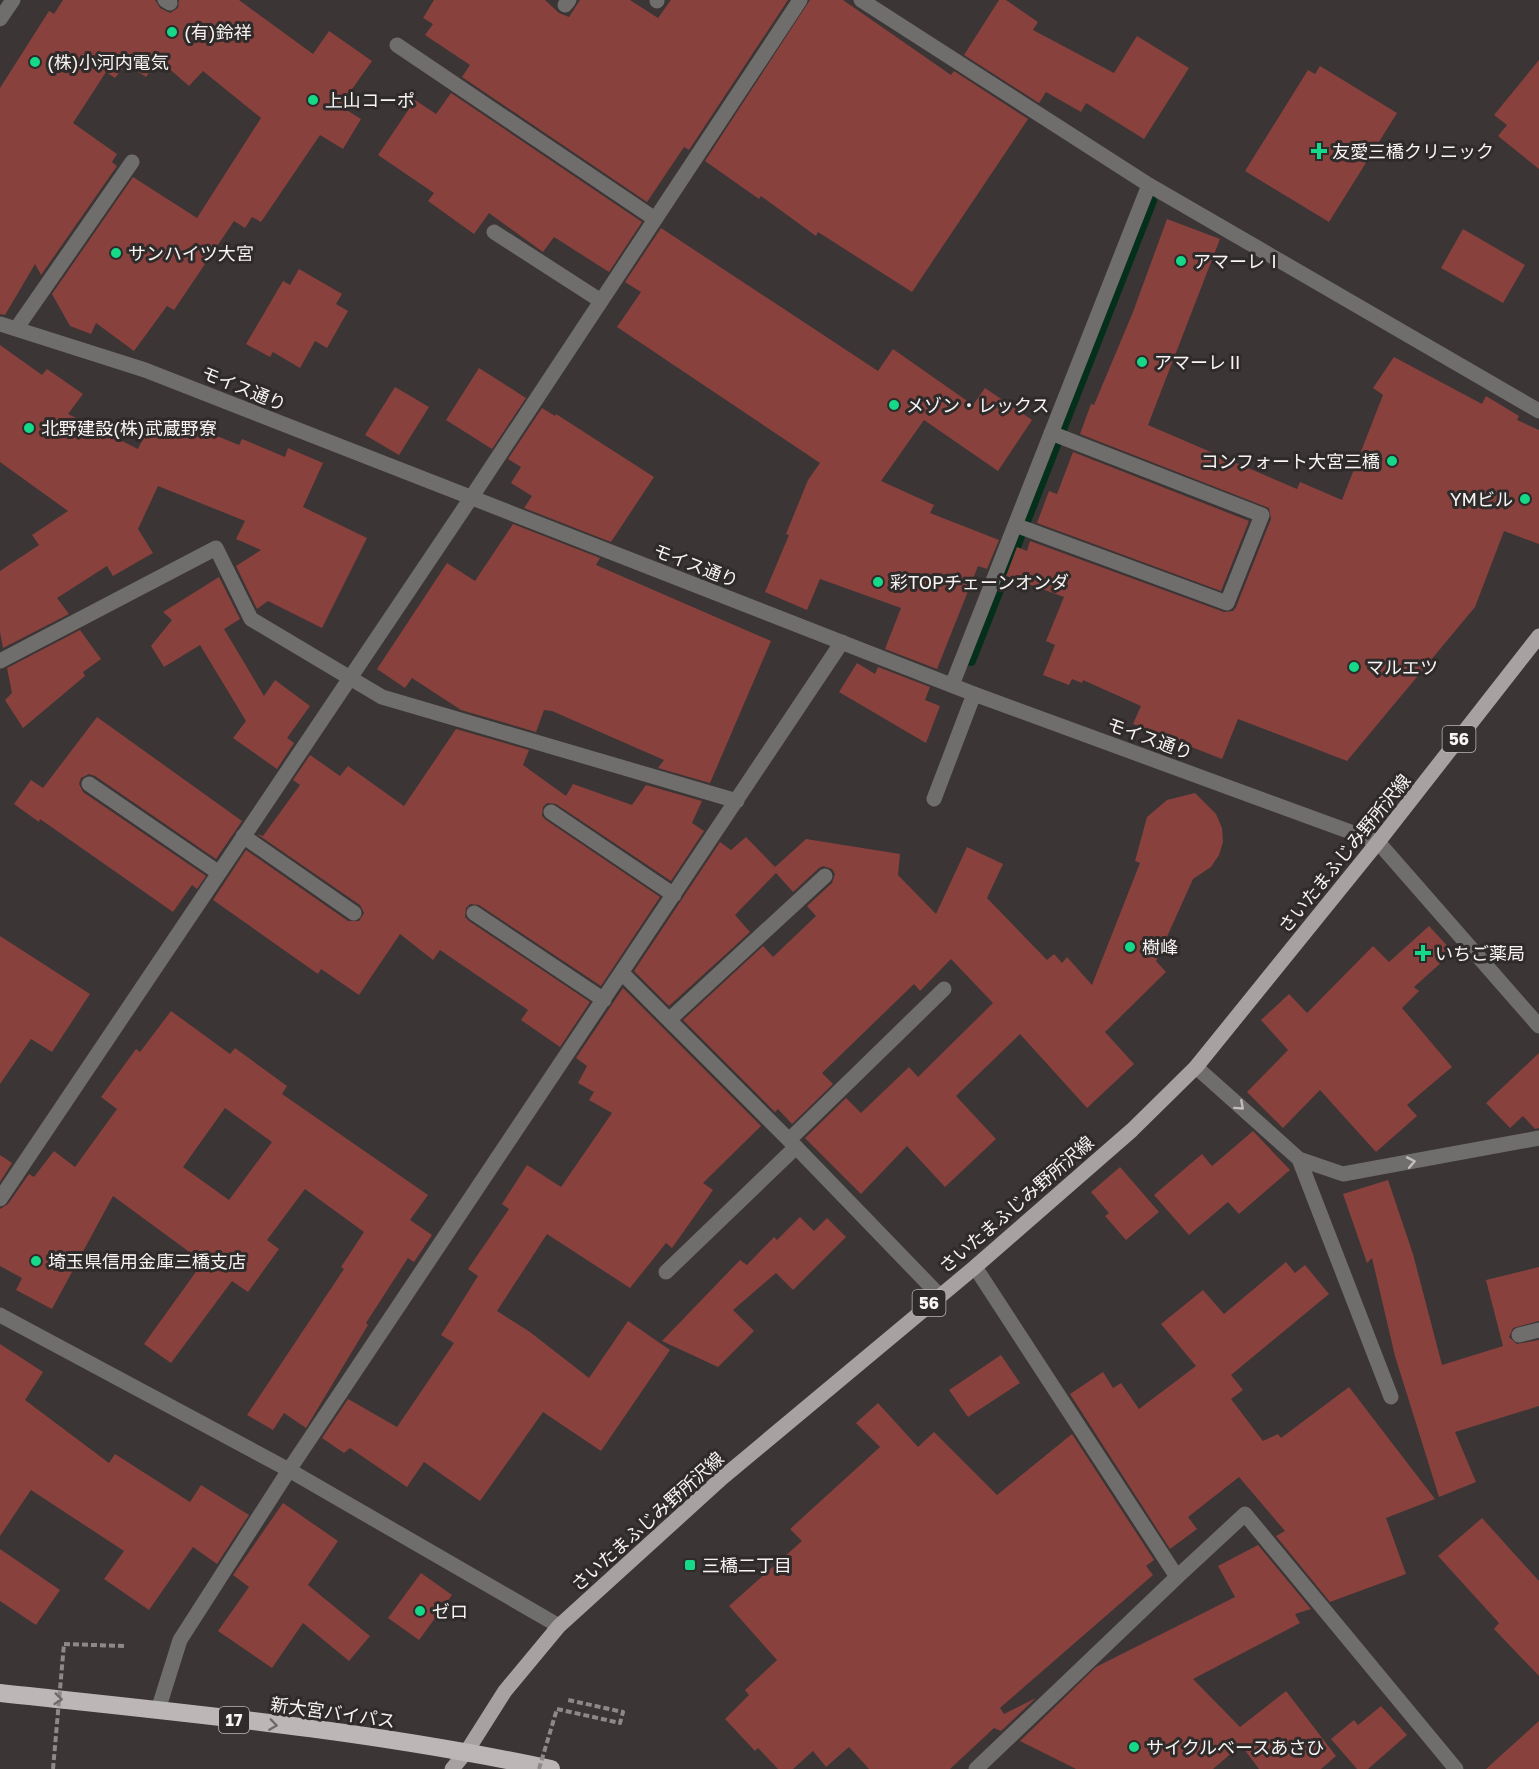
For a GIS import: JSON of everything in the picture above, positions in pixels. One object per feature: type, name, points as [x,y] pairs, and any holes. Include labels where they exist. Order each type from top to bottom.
[{"type":"highway","name":"新大宮バイパス","points":[[0,1693],[158,1710],[466,1760],[551,1769]]},
{"type":"main road","name":"さいたまふじみ野所沢線","points":[[452,1769],[466,1760],[505,1691],[559,1626],[722,1478],[975,1267],[1132,1130],[1196,1067],[1378,842],[1539,636]]},
{"type":"street","points":[[0,19],[13,0]]},
{"type":"street","points":[[0,1199],[471,498],[800,0]]},
{"type":"street","points":[[861,0],[1149,185],[1539,411]]},
{"type":"street","points":[[397,45],[655,219]]},
{"type":"street","points":[[16,329],[132,162]]},
{"type":"street","points":[[952,685],[1149,185]]},
{"type":"street","points":[[494,232],[601,301]]},
{"type":"street","name":"モイス通り","points":[[0,324],[145,370],[974,694],[1378,842]]},
{"type":"street","points":[[1016,525],[1227,603],[1262,515],[1051,433]]},
{"type":"street","points":[[0,661],[216,548],[251,619],[382,697],[737,801]]},
{"type":"street","points":[[158,1710],[180,1640],[289,1470],[842,642]]},
{"type":"street","points":[[934,799],[974,694]]},
{"type":"street","points":[[89,784],[219,873]]},
{"type":"street","points":[[551,812],[674,895]]},
{"type":"street","points":[[243,836],[354,912]]},
{"type":"street","points":[[1378,842],[1539,1026]]},
{"type":"street","points":[[669,1020],[825,876]]},
{"type":"street","points":[[474,913],[604,1000]]},
{"type":"street","points":[[622,973],[793,1143],[939,1295]]},
{"type":"street","points":[[666,1272],[944,989]]},
{"type":"street","points":[[1196,1067],[1299,1159],[1343,1174],[1539,1138]]},
{"type":"street","points":[[1299,1159],[1391,1397]]},
{"type":"street","points":[[975,1267],[1177,1577]]},
{"type":"street","points":[[0,1315],[289,1470],[559,1626]]},
{"type":"street","points":[[1519,1335],[1539,1330]]},
{"type":"street","points":[[976,1769],[1245,1514],[1456,1769]]},
{"type":"path","points":[[53,1769],[64,1644],[125,1646]]},
{"type":"path","points":[[539,1769],[557,1709],[620,1723],[623,1712],[568,1700]]},
{"type":"building","points":[[63,0],[155,0],[160,8],[170,13],[178,8],[179,0],[239,0],[313,54],[329,31],[372,61],[340,106],[361,119],[343,149],[320,135],[261,222],[252,217],[245,228],[234,221],[174,310],[167,306],[134,351],[96,323],[91,334],[70,326],[52,294],[133,177],[197,218],[261,118],[203,71],[189,86],[158,59],[146,77],[126,64],[115,78],[106,72],[73,123],[117,154],[112,162],[117,166],[41,275],[35,264],[5,315],[0,314],[0,88],[49,11],[54,14]]},
{"type":"building","points":[[434,0],[545,0],[559,13],[569,17],[580,0],[630,0],[658,18],[671,0],[788,0],[689,150],[684,147],[647,202],[462,77],[470,65],[425,35],[433,24],[423,18]]},
{"type":"building","points":[[810,0],[843,0],[951,75],[954,71],[1028,119],[912,292],[818,232],[816,236],[761,196],[759,199],[705,161]]},
{"type":"building","points":[[999,0],[1006,0],[1038,22],[1033,30],[1114,73],[1137,36],[1189,68],[1144,139],[1086,103],[1081,112],[1046,92],[1039,103],[964,55]]},
{"type":"building","points":[[1539,60],[1539,169],[1498,136],[1507,125],[1494,115]]},
{"type":"building","points":[[1320,66],[1397,113],[1329,222],[1245,171],[1308,70],[1315,74]]},
{"type":"building","points":[[451,93],[642,222],[609,272],[554,237],[543,252],[489,213],[474,234],[428,201],[434,193],[378,155],[415,100],[436,114]]},
{"type":"building","points":[[1167,219],[1220,239],[1148,425],[1297,489],[1300,482],[1342,500],[1383,395],[1373,388],[1394,357],[1482,404],[1486,396],[1519,416],[1517,420],[1539,430],[1539,544],[1504,531],[1475,607],[1347,761],[1238,719],[1222,759],[1133,724],[1141,706],[1083,680],[1082,683],[1072,679],[1069,685],[1043,675],[1055,645],[1046,641],[1064,597],[1006,576],[1017,547],[1027,551],[1030,541],[1224,612],[1233,611],[1236,607],[1271,519],[1269,508],[1080,434],[1091,404],[1094,405],[1133,312]]},
{"type":"building","points":[[661,228],[878,371],[893,349],[973,405],[985,388],[1032,420],[998,471],[924,420],[881,481],[934,505],[930,513],[999,540],[987,569],[978,566],[937,669],[885,649],[901,608],[820,579],[807,610],[765,592],[789,535],[786,534],[808,480],[820,463],[617,327],[641,292],[625,282]]},
{"type":"building","points":[[1463,229],[1525,265],[1503,303],[1441,268]]},
{"type":"building","points":[[299,269],[342,294],[336,304],[348,311],[327,348],[315,341],[300,368],[273,352],[270,357],[246,344],[283,281],[290,285]]},
{"type":"building","points":[[0,345],[42,375],[47,369],[83,394],[68,414],[138,449],[151,421],[190,439],[195,427],[239,445],[242,439],[285,457],[288,448],[323,463],[303,507],[367,538],[322,628],[268,601],[257,609],[236,566],[261,550],[236,539],[245,521],[158,486],[138,529],[153,553],[113,576],[107,566],[57,598],[69,614],[3,648],[0,632],[0,571],[39,545],[32,535],[68,511],[0,462]]},
{"type":"building","points":[[479,368],[526,398],[492,449],[446,420]]},
{"type":"building","points":[[395,387],[429,407],[399,455],[365,435]]},
{"type":"building","points":[[542,408],[555,416],[556,414],[654,477],[611,542],[524,508],[532,496],[511,483],[521,467],[508,459]]},
{"type":"building","points":[[1073,452],[1249,521],[1221,591],[1037,523],[1049,491],[1057,494]]},
{"type":"building","points":[[513,524],[600,558],[596,565],[771,641],[710,783],[658,768],[664,760],[552,711],[544,710],[536,732],[461,710],[412,678],[405,688],[377,669],[447,563],[475,581]]},
{"type":"building","points":[[219,577],[240,619],[224,629],[264,696],[275,680],[310,706],[287,738],[294,743],[277,769],[233,738],[246,721],[200,645],[164,667],[151,646],[172,620],[163,612]]},
{"type":"building","points":[[80,630],[101,659],[83,672],[85,676],[23,728],[5,700],[12,693],[7,668]]},
{"type":"building","points":[[857,663],[875,674],[878,667],[930,687],[925,700],[940,706],[926,743],[839,692]]},
{"type":"building","points":[[97,717],[242,821],[216,859],[95,776],[89,774],[81,778],[79,784],[83,792],[206,876],[197,889],[192,885],[173,912],[40,819],[39,822],[14,804],[31,780],[43,788]]},
{"type":"building","points":[[456,729],[529,750],[523,765],[566,796],[573,784],[632,805],[646,785],[702,801],[692,823],[704,831],[671,881],[556,804],[547,803],[543,807],[542,816],[546,820],[660,897],[601,986],[479,905],[470,904],[466,908],[465,917],[469,921],[590,1002],[560,1047],[521,1020],[528,1010],[440,950],[433,960],[400,934],[359,995],[321,969],[318,974],[213,900],[246,850],[348,921],[359,921],[364,913],[360,905],[257,834],[263,836],[300,785],[293,780],[310,755],[340,776],[348,766],[404,806]]},
{"type":"building","points":[[1195,793],[1216,814],[1222,828],[1223,842],[1219,855],[1211,867],[1193,879],[1156,961],[1166,972],[1105,1032],[1134,1064],[1087,1108],[1020,1034],[956,1096],[996,1139],[945,1187],[907,1146],[861,1194],[805,1138],[846,1098],[861,1113],[909,1067],[918,1077],[993,1003],[951,959],[920,991],[914,984],[822,1073],[833,1084],[792,1124],[778,1109],[775,1112],[683,1020],[763,946],[773,957],[816,916],[807,906],[832,883],[835,874],[832,869],[823,866],[819,868],[793,892],[776,873],[735,915],[750,932],[669,1006],[634,971],[720,842],[731,850],[746,837],[775,867],[806,839],[900,854],[898,875],[936,914],[967,847],[1003,864],[987,898],[1047,960],[1054,954],[1062,963],[1067,957],[1092,985],[1140,863],[1135,861],[1147,817],[1167,800]]},
{"type":"building","points":[[1429,926],[1453,952],[1414,987],[1419,991],[1402,1008],[1452,1067],[1407,1105],[1417,1116],[1376,1152],[1320,1090],[1283,1128],[1247,1092],[1288,1050],[1261,1020],[1289,994],[1307,1013],[1373,946],[1389,962]]},
{"type":"building","points":[[0,936],[90,994],[52,1052],[31,1039],[0,1084]]},
{"type":"building","points":[[623,988],[761,1126],[703,1183],[713,1190],[672,1248],[666,1243],[630,1288],[547,1234],[497,1311],[530,1332],[589,1378],[628,1321],[670,1350],[601,1451],[543,1412],[480,1501],[424,1462],[407,1487],[350,1448],[344,1453],[322,1438],[348,1399],[397,1427],[454,1343],[441,1335],[478,1276],[468,1269],[509,1209],[502,1204],[527,1165],[561,1187],[612,1113],[589,1100],[594,1092],[578,1083],[587,1066],[576,1058]]},
{"type":"building","points":[[171,1011],[230,1054],[235,1048],[287,1086],[282,1094],[428,1195],[410,1220],[432,1235],[414,1262],[408,1258],[366,1323],[368,1325],[306,1428],[284,1413],[273,1430],[247,1415],[344,1269],[341,1267],[364,1232],[305,1189],[267,1240],[279,1249],[248,1292],[232,1281],[171,1363],[144,1344],[203,1262],[113,1196],[52,1309],[16,1290],[22,1278],[0,1266],[0,1209],[8,1204],[29,1174],[34,1177],[54,1151],[75,1167],[117,1109],[101,1097],[136,1049],[140,1052]],"holes":[[[225,1108],[272,1142],[229,1200],[183,1167]]]},
{"type":"building","points":[[1539,1053],[1539,1128],[1535,1129],[1523,1116],[1510,1128],[1486,1103]]},
{"type":"building","points":[[1253,1131],[1290,1170],[1239,1214],[1228,1202],[1189,1235],[1154,1195],[1202,1154],[1212,1166]]},
{"type":"building","points":[[0,1155],[12,1163],[0,1182]]},
{"type":"building","points":[[1120,1167],[1159,1212],[1126,1240],[1105,1216],[1109,1213],[1091,1192]]},
{"type":"building","points":[[1388,1180],[1413,1254],[1442,1365],[1503,1346],[1486,1280],[1539,1267],[1539,1321],[1513,1328],[1509,1337],[1517,1344],[1539,1340],[1539,1406],[1455,1432],[1476,1482],[1439,1497],[1395,1356],[1372,1258],[1367,1263],[1343,1194]]},
{"type":"building","points":[[800,1217],[814,1231],[827,1218],[846,1237],[793,1290],[776,1273],[733,1310],[754,1331],[718,1367],[662,1341],[740,1260],[747,1265],[774,1237],[777,1240]]},
{"type":"building","points":[[1286,1262],[1295,1273],[1305,1265],[1329,1294],[1231,1375],[1243,1390],[1231,1399],[1263,1441],[1278,1434],[1281,1438],[1349,1387],[1435,1499],[1386,1518],[1406,1574],[1330,1602],[1276,1536],[1285,1531],[1239,1477],[1188,1517],[1197,1529],[1170,1549],[1070,1394],[1103,1372],[1113,1388],[1121,1383],[1139,1409],[1196,1366],[1161,1324],[1203,1290],[1224,1314]]},
{"type":"building","points":[[0,1344],[43,1372],[25,1400],[109,1463],[115,1454],[190,1502],[201,1485],[249,1515],[217,1564],[193,1547],[149,1610],[104,1579],[124,1551],[31,1490],[0,1536]]},
{"type":"building","points":[[1001,1355],[1020,1383],[968,1417],[949,1390]]},
{"type":"building","points":[[878,1403],[918,1447],[934,1432],[997,1495],[1072,1434],[1154,1560],[1146,1566],[1153,1575],[1000,1708],[1004,1714],[1036,1698],[1001,1731],[994,1728],[950,1769],[869,1769],[849,1747],[826,1767],[813,1751],[793,1769],[778,1769],[758,1748],[755,1751],[725,1719],[749,1695],[745,1690],[777,1660],[729,1606],[802,1541],[790,1529],[880,1447],[856,1423]]},
{"type":"building","points":[[283,1503],[338,1541],[308,1585],[370,1636],[349,1661],[303,1623],[272,1668],[218,1631],[249,1587],[233,1575]]},
{"type":"building","points":[[1482,1518],[1539,1581],[1539,1676],[1494,1629],[1499,1623],[1438,1556]]},
{"type":"building","points":[[1258,1545],[1311,1609],[1295,1614],[1300,1623],[1193,1679],[1240,1727],[1286,1691],[1336,1756],[1321,1769],[1259,1769],[1241,1745],[1213,1769],[1076,1769],[1020,1741],[1096,1667],[1235,1597],[1218,1566]]},
{"type":"building","points":[[0,1549],[60,1590],[36,1625],[0,1601]]},
{"type":"building","points":[[421,1573],[452,1595],[419,1640],[388,1618]]},
{"type":"building","points":[[1381,1706],[1407,1735],[1368,1769],[1357,1769],[1331,1739],[1354,1720],[1358,1725]]},
{"type":"building","points":[[1539,1721],[1539,1769],[1486,1769]]},
{"type":"waterway","points":[[971,661],[1152,201]]},
{"type":"place","name":"(有)鈴祥","points":[[172,32]]},
{"type":"place","name":"(株)小河内電気","points":[[35,62]]},
{"type":"place","name":"上山コーポ","points":[[313,100]]},
{"type":"place","name":"友愛三橋クリニック","points":[[1319,151]]},
{"type":"place","name":"サンハイツ大宮","points":[[116,253]]},
{"type":"place","name":"アマーレⅠ","points":[[1181,261]]},
{"type":"place","name":"アマーレⅡ","points":[[1142,362]]},
{"type":"place","name":"メゾン・レックス","points":[[894,405]]},
{"type":"place","name":"北野建設(株)武蔵野寮","points":[[29,428]]},
{"type":"place","name":"コンフォート大宮三橋","points":[[1392,461]]},
{"type":"place","name":"YMビル","points":[[1525,499]]},
{"type":"place","name":"彩TOPチェーンオンダ","points":[[878,582]]},
{"type":"place","name":"マルエツ","points":[[1354,667]]},
{"type":"place","name":"樹峰","points":[[1130,947]]},
{"type":"place","name":"いちご薬局","points":[[1423,953]]},
{"type":"place","name":"埼玉県信用金庫三橋支店","points":[[36,1261]]},
{"type":"place","name":"三橋二丁目","points":[[690,1565]]},
{"type":"place","name":"ゼロ","points":[[420,1611]]},
{"type":"place","name":"サイクルベースあさひ","points":[[1134,1747]]}]
